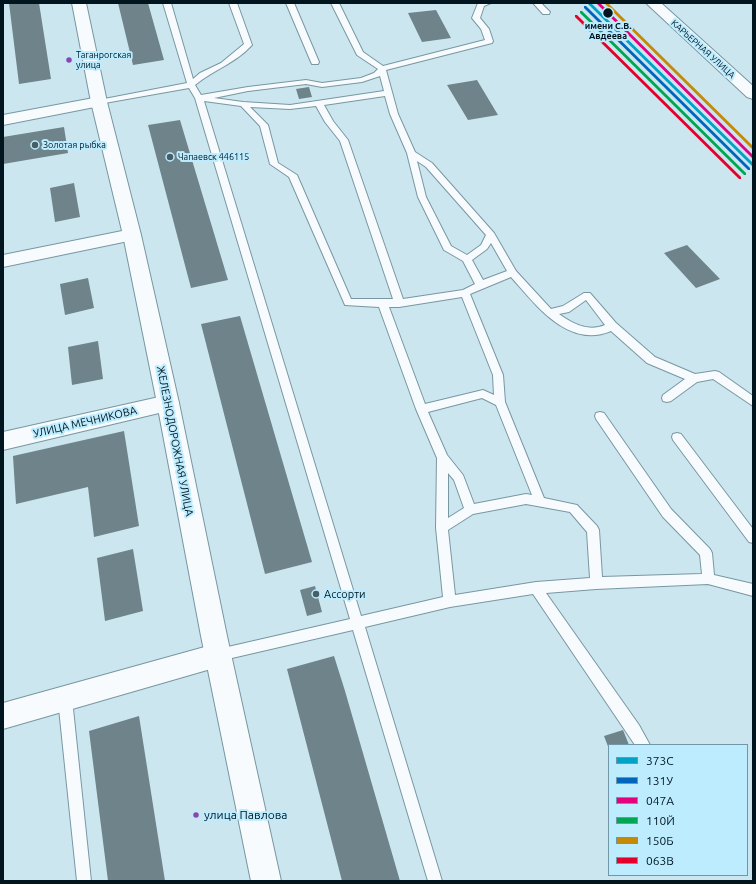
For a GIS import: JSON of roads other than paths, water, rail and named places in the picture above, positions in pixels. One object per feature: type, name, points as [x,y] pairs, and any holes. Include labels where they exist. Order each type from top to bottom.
[{"type":"main road","name":"ЖЕЛЕЗНОДОРОЖНАЯ УЛИЦА","points":[[79,3],[99,102],[132,235],[168,403],[218,655],[266,881]]},
{"type":"main road","name":"КАРЬЕРНАЯ УЛИЦА","points":[[653,3],[753,94]]},
{"type":"main road","points":[[3,120],[99,102]]},
{"type":"main road","points":[[3,261],[132,235]]},
{"type":"main road","name":"УЛИЦА МЕЧНИКОВА","points":[[3,441],[168,403]]},
{"type":"main road","points":[[3,716],[218,655]]},
{"type":"lane","points":[[167,3],[191,85],[199,98],[258,291],[356,623],[435,881]]},
{"type":"lane","points":[[99,102],[191,85],[203,75],[224,65],[248,45],[233,3]]},
{"type":"lane","points":[[290,3],[315,62]]},
{"type":"lane","points":[[335,3],[360,53],[382,70],[394,114],[411,153],[422,197],[447,248],[467,259],[481,285]]},
{"type":"lane","points":[[199,98],[248,89],[306,82],[322,85],[362,80],[377,75],[382,70],[489,40],[485,29],[476,18],[481,5],[487,3]]},
{"type":"lane","points":[[538,3],[546,12]]},
{"type":"lane","points":[[199,98],[243,104],[290,107],[389,93]]},
{"type":"lane","points":[[319,103],[329,122],[344,140],[398,303]]},
{"type":"lane","points":[[243,104],[264,124],[274,164],[293,176],[348,303],[398,303],[465,293],[481,285],[513,273]]},
{"type":"lane","points":[[411,153],[429,165],[491,235],[513,273],[549,313],[582,331],[598,332],[612,326]]},
{"type":"lane","points":[[467,259],[484,247],[491,235]]},
{"type":"lane","points":[[465,293],[498,375],[500,402],[540,502]]},
{"type":"lane","points":[[549,313],[566,309],[587,295],[612,326],[651,360],[694,378],[715,376],[753,402]]},
{"type":"lane","points":[[383,303],[421,408],[443,458],[460,478],[470,510]]},
{"type":"lane","points":[[667,398],[694,378]]},
{"type":"lane","points":[[421,408],[483,394],[500,402]]},
{"type":"lane","points":[[600,416],[667,513],[706,553],[708,579]]},
{"type":"lane","points":[[677,437],[753,538]]},
{"type":"lane","points":[[443,458],[442,528],[450,601]]},
{"type":"lane","points":[[442,528],[470,510],[526,499],[573,508],[593,530],[596,583]]},
{"type":"lane","points":[[218,655],[450,601],[536,588],[596,583],[708,579],[753,590]]},
{"type":"lane","points":[[536,588],[642,744]]},
{"type":"lane","points":[[65,699],[84,881]]},
{"type":"place","name":"имени С.В. Авдеева","points":[[608,13]]},
{"type":"place","name":"Таганрогская улица","points":[[69,60]]},
{"type":"place","name":"Золотая рыбка","points":[[35,145]]},
{"type":"place","name":"Чапаевск 446115","points":[[170,157]]},
{"type":"place","name":"Ассорти","points":[[316,594]]},
{"type":"place","name":"улица Павлова","points":[[196,815]]}]
